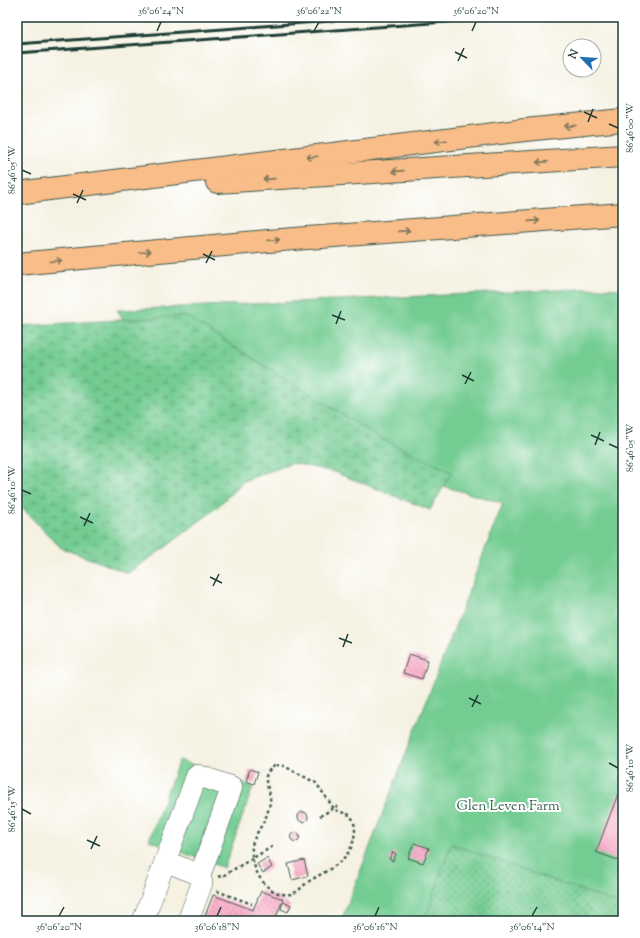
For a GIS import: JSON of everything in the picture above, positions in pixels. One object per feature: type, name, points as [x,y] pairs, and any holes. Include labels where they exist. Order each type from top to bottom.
[{"type":"highway","points":[[17,194],[525,130],[623,120]]},
{"type":"highway","points":[[17,194],[623,156]]},
{"type":"highway","points":[[17,264],[268,241],[623,214]]},
{"type":"lane","points":[[143,921],[197,775],[232,787],[201,877],[188,921]]},
{"type":"lane","points":[[165,861],[201,877]]},
{"type":"path","points":[[276,765],[284,766],[316,783],[334,809],[350,815],[355,823],[355,833],[350,852],[336,866],[306,883],[296,892],[286,894],[269,889],[261,879],[252,859],[253,842],[262,828],[269,804],[270,795],[266,782],[267,777],[272,767],[276,765]]},
{"type":"path","points":[[320,816],[338,806]]},
{"type":"path","points":[[201,877],[221,877],[275,845]]},
{"type":"path","points":[[201,877],[252,904]]},
{"type":"green space","name":"Glen Leven Farm","points":[[600,288],[623,289],[623,921],[341,921],[503,503],[189,415],[117,310]]},
{"type":"green space","points":[[185,316],[380,438],[452,472],[430,510],[334,472],[292,463],[244,481],[214,510],[167,546],[128,573],[61,548],[17,503],[17,326]]},
{"type":"green space","points":[[179,760],[253,787],[224,868],[149,840]]},
{"type":"green space","points":[[451,844],[623,905],[623,921],[425,920]]},
{"type":"building","points":[[409,654],[428,660],[422,679],[403,673]]},
{"type":"building","points":[[250,769],[258,772],[254,784],[246,781]]},
{"type":"building","points":[[618,794],[623,796],[623,862],[596,852]]},
{"type":"building","points":[[303,812],[308,817],[303,822],[298,817]]},
{"type":"building","points":[[295,832],[300,837],[295,842],[290,837]]},
{"type":"building","points":[[414,843],[429,848],[423,863],[408,858]]},
{"type":"building","points":[[393,852],[396,854],[393,861],[389,859]]},
{"type":"building","points":[[267,858],[272,867],[263,873],[257,864]]},
{"type":"building","points":[[304,860],[308,876],[292,880],[288,864]]},
{"type":"building","points":[[261,891],[283,899],[275,920],[203,921],[213,895],[253,910]]},
{"type":"building","points":[[283,902],[291,905],[288,912],[281,909]]},
{"type":"railway","points":[[17,44],[386,17]]},
{"type":"railway","points":[[17,53],[516,17]]}]
